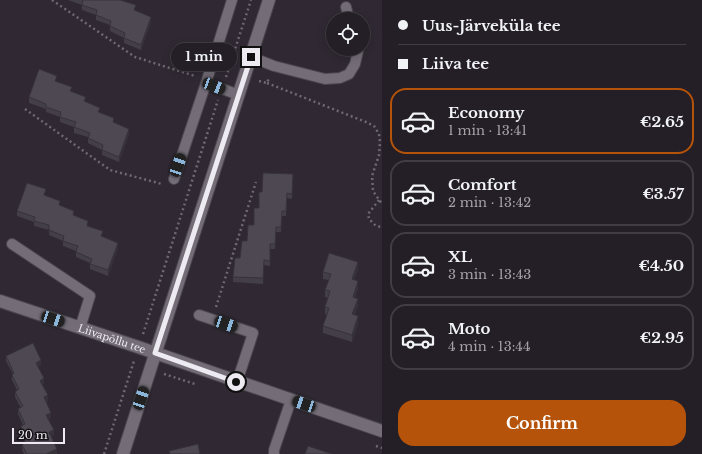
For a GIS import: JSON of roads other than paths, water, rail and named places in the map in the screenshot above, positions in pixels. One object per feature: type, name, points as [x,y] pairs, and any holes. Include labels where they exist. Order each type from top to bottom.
[{"type":"street","points":[[123,454],[269,0]]},
{"type":"street","name":"Liivapõllu tee","points":[[0,301],[382,431]]},
{"type":"lane","points":[[174,179],[232,0]]},
{"type":"lane","points":[[346,7],[347,12]]},
{"type":"lane","points":[[251,57],[274,66],[325,79],[340,78],[349,74],[356,56]]},
{"type":"lane","points":[[206,81],[239,94]]},
{"type":"lane","points":[[12,244],[90,296],[80,328]]},
{"type":"lane","points":[[199,315],[253,333],[236,382]]},
{"type":"lane","points":[[274,454],[285,415],[291,400]]}]
